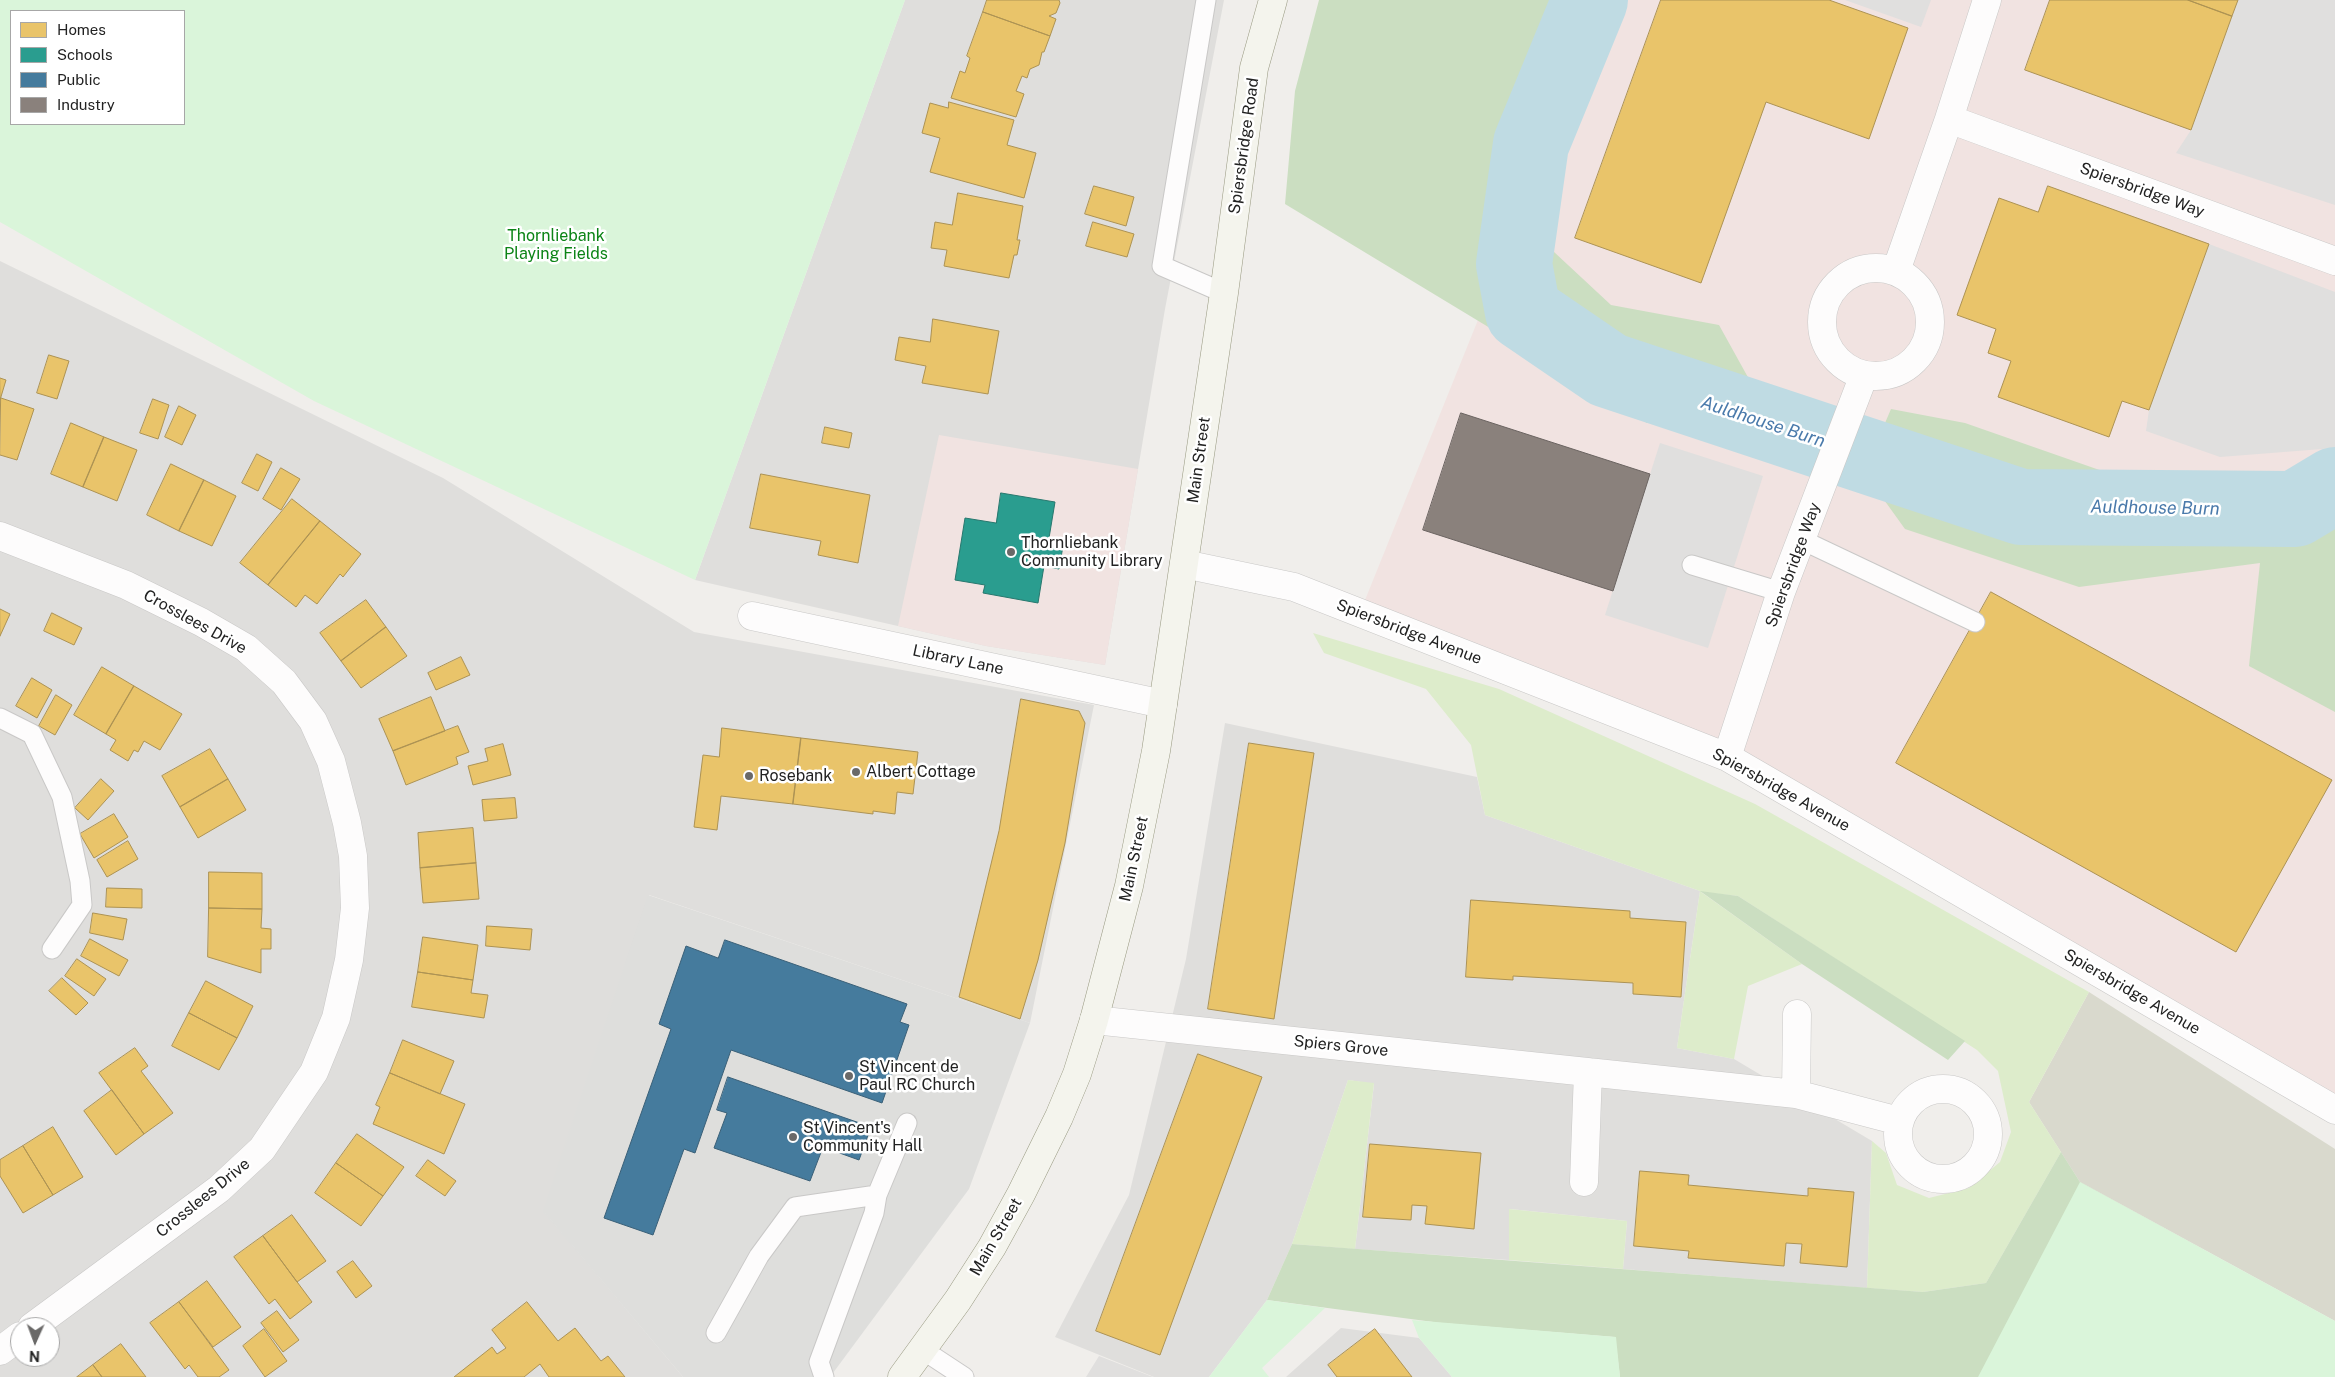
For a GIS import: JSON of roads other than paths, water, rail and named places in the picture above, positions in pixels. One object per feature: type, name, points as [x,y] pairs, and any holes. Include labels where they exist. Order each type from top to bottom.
[{"type":"main road","name":"Spiersbridge Road","points":[[1224,293],[1254,68],[1273,0]]},
{"type":"main road","name":"Main Street","points":[[902,1377],[988,1255],[1021,1194],[1059,1117],[1077,1074],[1094,1020],[1129,886],[1163,704],[1224,293]]},
{"type":"street","points":[[1896,271],[1949,119],[1987,0]]},
{"type":"street","name":"Spiersbridge Way","points":[[1949,119],[2335,261]]},
{"type":"street","points":[[1879,267],[1896,271],[1912,281],[1923,295],[1930,311],[1930,330],[1925,346],[1914,361],[1899,371],[1882,376],[1864,375],[1848,369],[1834,357],[1824,341],[1821,324],[1823,306],[1832,290],[1844,277],[1861,270],[1879,267]]},
{"type":"street","name":"Spiersbridge Way","points":[[1727,756],[1781,592],[1864,375]]},
{"type":"street","name":"Crosslees Drive","points":[[0,536],[126,585],[202,622],[246,648],[284,682],[313,720],[331,761],[349,831],[353,856],[355,908],[349,960],[336,1018],[314,1072],[262,1149],[219,1189],[46,1317]]},
{"type":"street","name":"Spiersbridge Avenue","points":[[1184,564],[1294,587],[1727,756],[2335,1110]]},
{"type":"street","name":"Library Lane","points":[[752,616],[1163,704]]},
{"type":"street","points":[[1796,1094],[1797,1014]]},
{"type":"street","name":"Spiers Grove","points":[[1094,1020],[1796,1094],[1899,1121]]},
{"type":"street","points":[[1584,1182],[1588,1072]]},
{"type":"lane","points":[[1206,0],[1162,266],[1224,293]]},
{"type":"lane","points":[[1802,540],[1974,622]]},
{"type":"lane","points":[[1692,565],[1781,592]]},
{"type":"lane","points":[[0,718],[32,734],[62,797],[80,881],[82,905],[52,948]]},
{"type":"lane","points":[[824,1377],[820,1362],[874,1213],[877,1195],[907,1123]]},
{"type":"lane","points":[[716,1333],[759,1256],[795,1207],[877,1195]]},
{"type":"lane","points":[[922,1350],[964,1377]]},
{"type":"waterway","name":"Auldhouse Burn","points":[[1590,0],[1531,144],[1514,264],[1523,312],[1608,370],[2021,507],[2295,509],[2335,485]]},
{"type":"place","name":"Thornliebank Community Library","points":[[1011,552]]},
{"type":"place","name":"Albert Cottage","points":[[856,772]]},
{"type":"place","name":"Rosebank","points":[[749,776]]},
{"type":"place","name":"St Vincent de Paul RC Church","points":[[849,1076]]},
{"type":"place","name":"St Vincent's Community Hall","points":[[793,1137]]},
{"type":"park label","name":"Thornliebank Playing Fields","points":[[556,245]]}]
